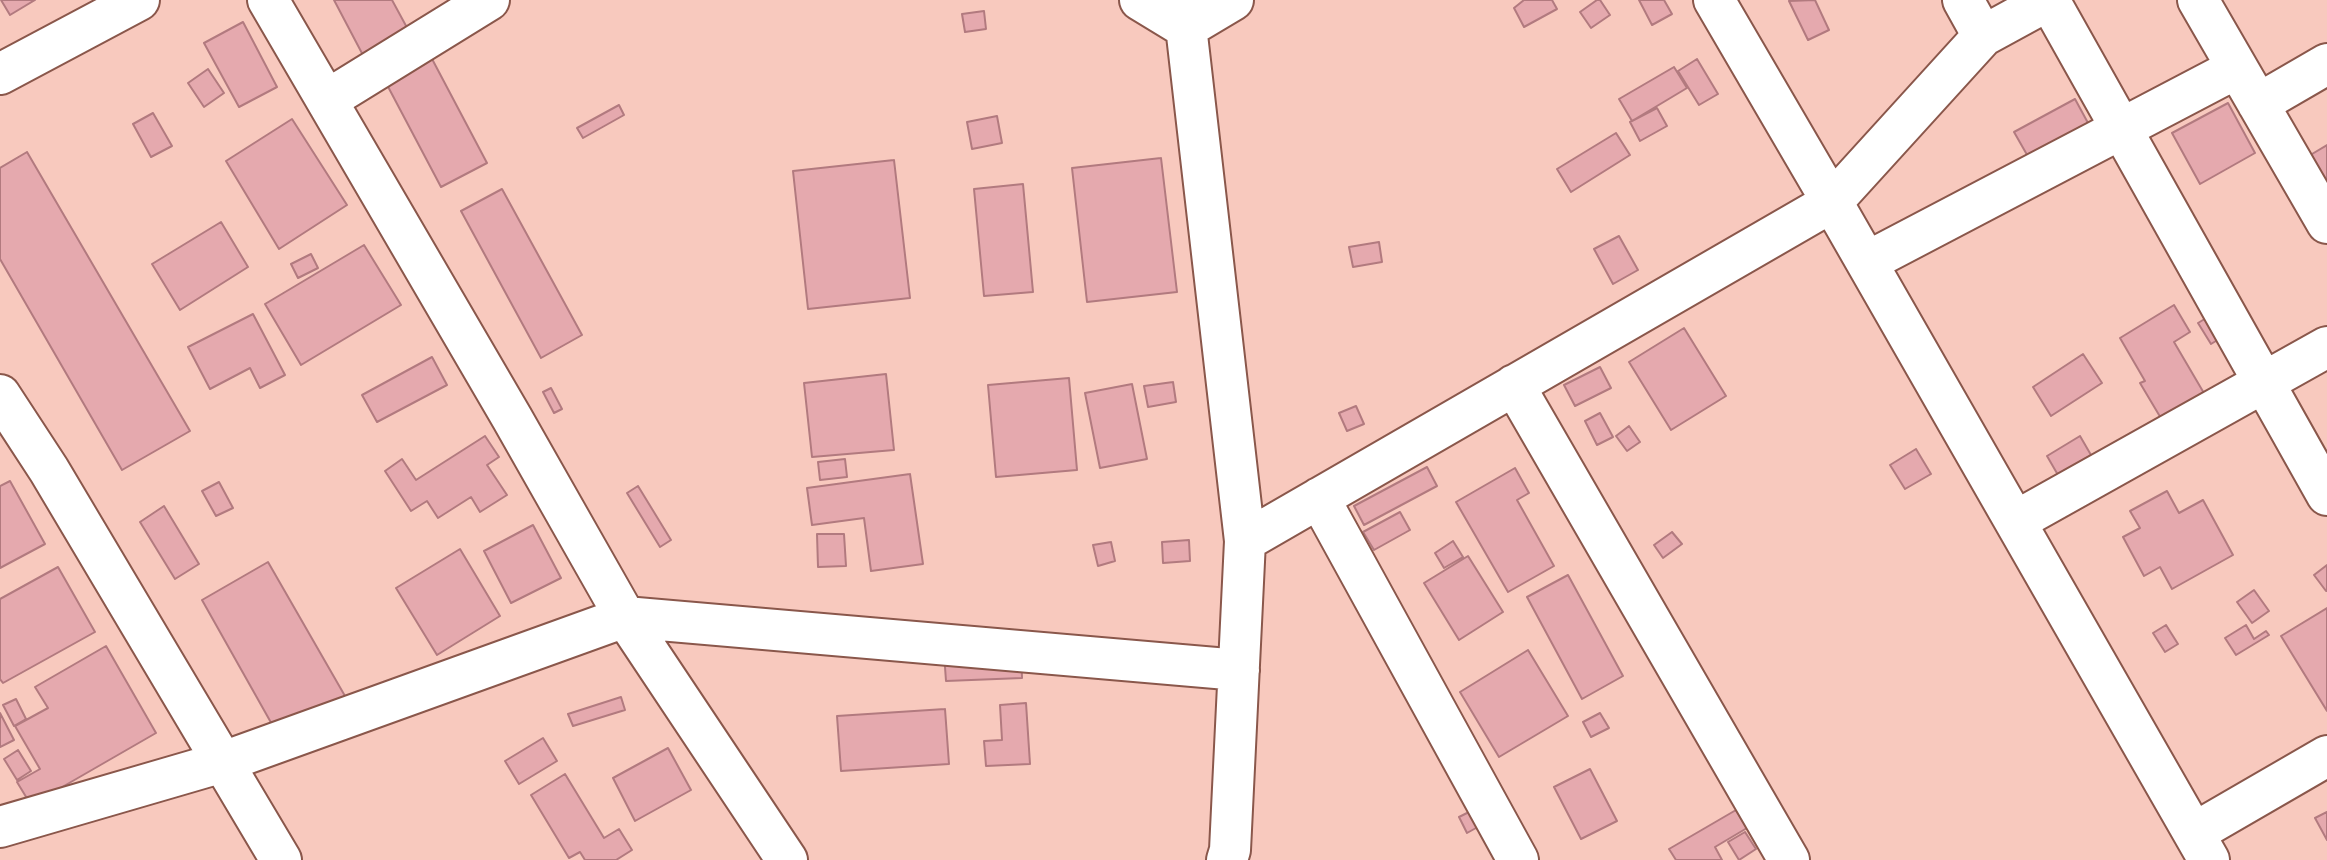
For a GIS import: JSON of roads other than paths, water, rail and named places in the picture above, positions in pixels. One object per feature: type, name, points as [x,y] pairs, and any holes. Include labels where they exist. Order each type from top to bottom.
[{"type":"street","points":[[0,74],[139,0]]},
{"type":"street","points":[[268,0],[625,617],[787,860]]},
{"type":"street","points":[[327,100],[437,14],[489,0]]},
{"type":"street","points":[[1140,0],[1184,14],[1233,0]]},
{"type":"street","points":[[1714,0],[2202,847],[2327,756]]},
{"type":"street","points":[[1963,0],[1983,36]]},
{"type":"street","points":[[1245,541],[1832,202],[1983,36],[2049,0],[2327,495]]},
{"type":"street","points":[[2198,0],[2327,223]]},
{"type":"street","points":[[1184,14],[1245,541],[1230,850],[1227,860]]},
{"type":"street","points":[[2258,104],[2327,64]]},
{"type":"street","points":[[1867,262],[2237,68]]},
{"type":"street","points":[[2016,521],[2327,347]]},
{"type":"street","points":[[1514,385],[1789,860]]},
{"type":"street","points":[[0,395],[49,470],[281,860]]},
{"type":"street","points":[[1319,498],[1518,860]]},
{"type":"street","points":[[0,827],[223,762],[625,617],[1239,670]]}]
